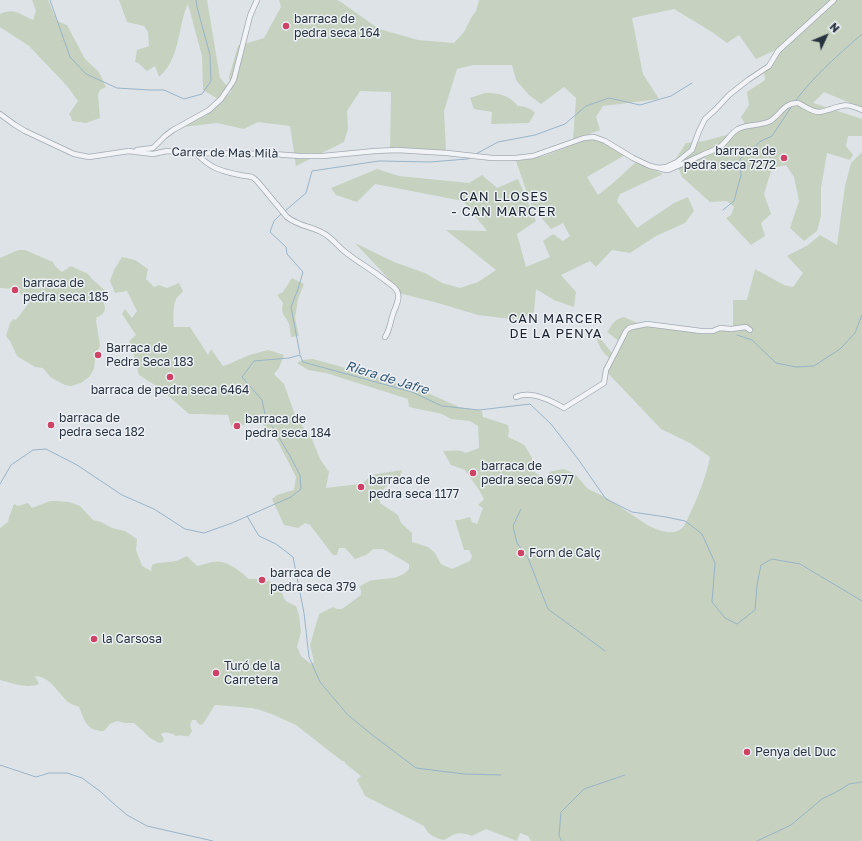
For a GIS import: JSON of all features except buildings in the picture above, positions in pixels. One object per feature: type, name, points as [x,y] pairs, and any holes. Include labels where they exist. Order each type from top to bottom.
[{"type":"street","points":[[0,114],[26,131],[74,154],[89,157],[153,148],[173,130],[203,114],[215,105],[232,83],[250,16],[257,0]]},
{"type":"street","points":[[659,168],[666,167],[677,162],[690,152],[705,119],[729,95],[769,66],[778,51],[834,0]]},
{"type":"street","points":[[659,168],[668,170],[715,149],[728,140],[738,129],[752,124],[769,122],[782,109],[790,104],[798,103],[817,112],[842,105],[851,106],[862,110]]},
{"type":"street","name":"Carrer de Mas Milà","points":[[128,151],[153,154],[167,151],[196,153],[240,152],[323,156],[397,150],[447,153],[492,158],[516,158],[533,156],[584,138],[593,137],[605,141],[641,162],[659,168]]},
{"type":"street","points":[[196,153],[214,168],[252,177],[287,217],[300,225],[326,234],[344,252],[376,272],[393,286],[399,296],[389,330],[385,337]]},
{"type":"street","points":[[516,397],[535,395],[547,399],[564,408],[604,383],[606,370],[626,331],[632,327],[647,324],[701,331],[713,331],[720,328],[731,329],[746,327],[750,330]]},
{"type":"green space","points":[[32,0],[48,0],[57,21],[67,25],[85,59],[99,72],[106,87],[100,90],[98,95],[100,118],[86,123],[72,121],[69,114],[78,101],[67,86],[29,46],[0,27],[0,14],[5,12],[17,12],[33,20],[36,11]]},
{"type":"green space","points":[[119,0],[207,0],[220,78],[228,87],[218,99],[203,90],[202,56],[188,4],[183,17],[175,52],[171,62],[159,77],[155,66],[147,71],[135,62],[137,50],[149,46],[148,32],[144,26],[127,22]]},
{"type":"green space","points":[[279,0],[337,0],[379,29],[418,40],[454,43],[464,32],[476,11],[479,0],[862,0],[862,108],[824,92],[813,103],[862,119],[862,136],[848,136],[846,146],[853,155],[850,160],[827,153],[821,188],[821,216],[817,231],[804,241],[790,228],[799,201],[794,177],[786,165],[772,168],[764,194],[771,214],[761,223],[765,236],[751,245],[726,218],[731,215],[734,207],[727,201],[710,202],[682,177],[675,160],[686,143],[704,141],[734,133],[745,124],[741,117],[749,105],[747,92],[765,80],[764,73],[778,49],[756,59],[739,35],[727,43],[674,9],[632,18],[643,74],[659,99],[603,106],[596,117],[600,130],[573,140],[576,98],[564,87],[541,104],[529,95],[516,80],[512,65],[473,65],[457,69],[444,111],[446,151],[390,150],[391,92],[360,91],[347,111],[348,129],[344,142],[296,166],[290,126],[258,122],[244,129],[217,123],[183,127],[206,115],[231,92],[229,77],[238,46],[264,38],[281,7]]},
{"type":"green space","points":[[485,93],[503,95],[511,99],[518,106],[523,106],[535,113],[529,123],[491,124],[492,112],[474,109],[470,98]]},
{"type":"green space","points":[[593,137],[625,155],[587,177],[598,195],[636,162],[663,174],[620,194],[617,201],[637,228],[674,203],[688,197],[694,211],[685,223],[656,236],[630,253],[612,250],[596,267],[590,261],[561,275],[576,292],[574,307],[554,300],[536,289],[534,312],[518,320],[478,315],[399,293],[387,277],[355,243],[394,262],[425,273],[442,283],[460,288],[478,282],[496,270],[446,230],[487,231],[463,201],[375,184],[357,202],[336,195],[331,188],[377,169],[399,176],[469,183],[482,175],[497,188],[518,179],[536,221],[517,234],[526,267],[550,257],[543,241],[553,234],[563,241],[570,236],[563,223],[551,229],[532,207],[516,161],[544,156]]},
{"type":"green space","points":[[862,152],[862,841],[531,841],[528,836],[520,833],[517,841],[486,829],[472,836],[458,834],[444,840],[432,836],[424,826],[365,796],[357,780],[361,776],[344,761],[296,725],[274,715],[252,708],[215,705],[203,724],[200,725],[196,720],[192,720],[190,725],[192,731],[189,736],[176,736],[170,733],[165,733],[161,734],[164,739],[163,742],[159,743],[150,738],[134,723],[117,721],[110,724],[104,731],[93,729],[85,721],[79,707],[68,702],[49,681],[40,677],[35,676],[39,684],[29,686],[0,680],[0,528],[8,522],[14,504],[18,506],[28,503],[32,508],[50,501],[57,501],[69,502],[80,506],[93,520],[101,522],[112,528],[125,531],[137,539],[136,550],[142,566],[151,571],[152,565],[154,564],[176,561],[187,556],[197,566],[213,562],[222,562],[233,567],[249,579],[263,579],[275,584],[282,592],[285,600],[296,606],[299,615],[301,632],[297,647],[301,656],[311,664],[314,662],[310,645],[319,614],[333,607],[342,609],[361,595],[361,590],[359,587],[370,581],[397,577],[409,569],[409,564],[383,549],[373,549],[366,555],[355,559],[345,548],[339,548],[337,555],[333,555],[310,525],[305,523],[298,528],[284,525],[272,499],[277,495],[294,490],[296,477],[278,442],[259,420],[237,427],[231,426],[228,415],[189,414],[158,387],[139,375],[129,341],[136,335],[122,314],[125,309],[132,318],[137,311],[127,291],[115,293],[110,281],[114,270],[122,257],[135,260],[148,269],[146,279],[154,287],[159,285],[167,288],[179,283],[183,291],[175,302],[174,327],[190,327],[208,355],[211,349],[223,366],[249,355],[268,350],[284,355],[279,368],[274,374],[284,384],[294,412],[312,439],[320,459],[329,472],[326,488],[359,484],[363,483],[372,475],[402,470],[399,479],[388,485],[379,493],[380,503],[398,515],[401,523],[412,533],[412,542],[428,547],[435,553],[441,564],[452,569],[470,561],[472,556],[469,550],[464,550],[455,520],[470,517],[472,522],[477,524],[483,508],[478,505],[484,499],[465,470],[451,465],[443,451],[458,451],[466,453],[479,448],[478,426],[470,421],[451,419],[442,414],[409,407],[408,399],[326,373],[308,370],[297,363],[302,360],[313,359],[412,386],[459,407],[482,411],[483,417],[508,425],[508,437],[525,446],[532,458],[529,466],[541,477],[545,479],[550,472],[563,469],[575,474],[588,489],[605,497],[649,526],[665,532],[677,531],[684,525],[695,503],[704,481],[710,457],[690,443],[661,429],[603,368],[612,360],[601,349],[596,333],[612,353],[620,342],[607,332],[615,321],[624,317],[644,326],[707,333],[733,326],[733,300],[747,300],[755,269],[784,285],[793,287],[803,273],[787,256],[808,245],[820,235],[837,245],[845,186],[851,163]]},
{"type":"green space","points":[[18,250],[25,250],[53,262],[62,272],[71,266],[88,274],[109,294],[102,299],[105,310],[103,314],[97,317],[96,321],[100,345],[95,358],[94,369],[89,377],[81,383],[71,386],[65,385],[50,377],[43,368],[35,367],[17,356],[6,336],[10,323],[13,319],[16,320],[29,303],[17,290],[0,288],[0,258]]},
{"type":"green space","points":[[292,278],[304,284],[298,299],[295,318],[299,336],[291,337],[288,321],[282,310],[283,303],[277,295],[283,292]]},
{"type":"waterway","points":[[50,0],[70,57],[86,74],[117,88],[164,90],[184,99],[202,94],[211,81],[210,55],[196,0]]},
{"type":"waterway","points":[[796,100],[819,74],[862,34]]},
{"type":"waterway","points":[[476,154],[498,142],[535,135],[565,124],[586,106],[609,98],[640,105],[671,96],[692,83]]},
{"type":"waterway","points":[[723,210],[734,201],[741,175],[740,159],[761,141],[772,136],[792,106]]},
{"type":"waterway","points":[[285,211],[306,193],[312,171],[379,161],[430,162],[470,158]]},
{"type":"waterway","points":[[281,214],[274,221],[270,232],[286,247],[287,254],[303,272],[291,307],[300,354]]},
{"type":"waterway","points":[[737,335],[752,340],[776,363],[796,367],[814,366],[840,349],[855,333],[862,315]]},
{"type":"waterway","name":"Riera de Jafre","points":[[0,484],[11,465],[33,450],[46,449],[77,465],[122,495],[154,509],[185,529],[204,533],[232,523],[291,497],[301,489],[300,475],[265,414],[262,400],[242,377],[254,361],[289,358],[300,355],[303,362],[412,392],[442,406],[479,410],[530,404],[551,424],[606,499],[632,512],[685,521],[702,534],[715,563],[712,602],[725,618],[737,624],[755,610],[757,585],[761,565],[772,559],[800,564],[862,601]]},
{"type":"waterway","points":[[521,509],[513,526],[517,543],[528,558],[548,609],[605,651]]},
{"type":"waterway","points":[[247,516],[259,536],[276,544],[293,557],[304,613],[309,657],[320,682],[347,714],[416,768],[464,774],[501,775]]},
{"type":"waterway","points":[[0,765],[36,777],[49,773],[67,773],[82,778],[101,792],[127,815],[147,826],[213,841]]},
{"type":"waterway","points":[[562,841],[559,836],[561,812],[584,789],[625,775]]},
{"type":"waterway","points":[[757,841],[791,825],[822,799],[849,784],[862,782]]},
{"type":"place","name":"barraca de pedra seca 164","points":[[286,26]]},
{"type":"place","name":"barraca de pedra seca 7272","points":[[784,158]]},
{"type":"place","name":"barraca de pedra seca 185","points":[[15,290]]},
{"type":"place","name":"Barraca de Pedra Seca 183","points":[[98,355]]},
{"type":"place","name":"barraca de pedra seca 6464","points":[[170,377]]},
{"type":"place","name":"barraca de pedra seca 182","points":[[51,425]]},
{"type":"place","name":"barraca de pedra seca 184","points":[[237,426]]},
{"type":"place","name":"barraca de pedra seca 6977","points":[[473,473]]},
{"type":"place","name":"barraca de pedra seca 1177","points":[[361,487]]},
{"type":"place","name":"Forn de Calç","points":[[521,553]]},
{"type":"place","name":"barraca de pedra seca 379","points":[[262,580]]},
{"type":"place","name":"la Carsosa","points":[[94,639]]},
{"type":"place","name":"Turó de la Carretera","points":[[216,673]]},
{"type":"place","name":"Penya del Duc","points":[[747,752]]},
{"type":"district","name":"CAN LLOSES - CAN MARCER","points":[[504,204]]},
{"type":"district","name":"CAN MARCER DE LA PENYA","points":[[556,326]]}]
